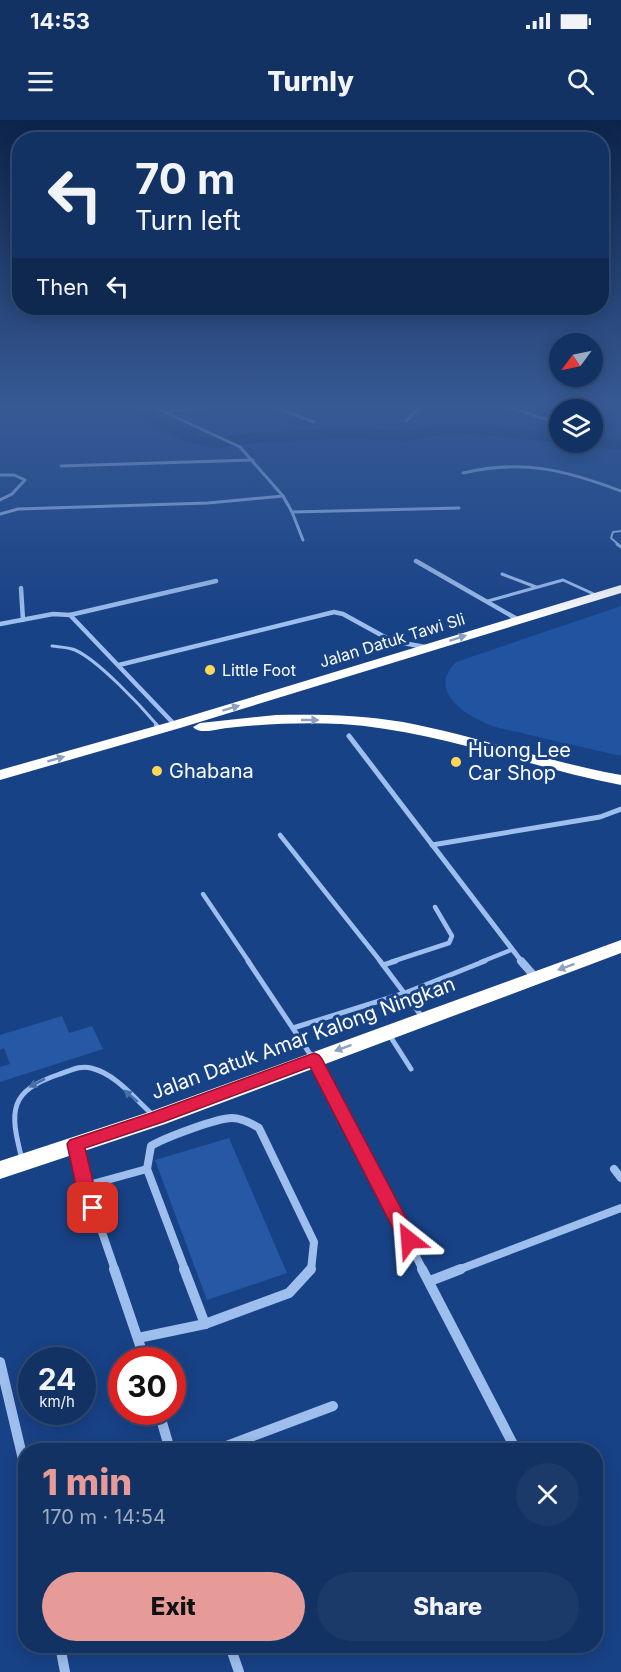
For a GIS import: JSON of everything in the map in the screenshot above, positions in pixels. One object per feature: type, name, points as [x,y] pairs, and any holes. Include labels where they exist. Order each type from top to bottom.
[{"type":"highway","name":"Jalan Datuk Tawi Sli","points":[[0,775],[168,727],[621,589]]},
{"type":"highway","points":[[127,739],[227,723],[275,720],[372,722],[444,736],[574,772],[621,780]]},
{"type":"highway","points":[[574,772],[621,791]]},
{"type":"highway","name":"Jalan Datuk Amar Kalong Ningkan","points":[[0,1170],[157,1118],[621,946]]},
{"type":"street","points":[[0,500],[12,494],[25,480],[22,478]]},
{"type":"street","points":[[269,478],[292,512],[303,540]]},
{"type":"street","points":[[581,478],[621,491]]},
{"type":"street","points":[[1,513],[18,509],[208,503],[283,496]]},
{"type":"street","points":[[292,512],[459,508]]},
{"type":"street","points":[[416,561],[517,619]]},
{"type":"street","points":[[0,624],[53,614],[70,615],[216,580]]},
{"type":"street","points":[[21,588],[23,620]]},
{"type":"street","points":[[119,665],[334,612],[343,614],[389,641],[412,647],[431,647]]},
{"type":"street","points":[[70,615],[119,665],[168,727]]},
{"type":"street","points":[[349,736],[511,950],[536,978]]},
{"type":"street","points":[[432,844],[600,817],[621,809]]},
{"type":"street","points":[[314,1059],[512,1443]]},
{"type":"street","points":[[138,1338],[205,1324],[290,1293],[311,1270],[314,1242],[259,1128],[247,1121],[232,1118],[163,1138],[151,1146],[147,1169],[205,1324]]},
{"type":"street","points":[[76,1144],[85,1186],[141,1347]]},
{"type":"street","points":[[85,1186],[147,1169]]},
{"type":"street","points":[[614,1169],[621,1178]]},
{"type":"street","points":[[430,1281],[621,1208]]},
{"type":"street","points":[[0,1362],[19,1443]]},
{"type":"street","points":[[235,1443],[333,1406]]},
{"type":"street","points":[[163,1425],[168,1443]]},
{"type":"street","points":[[61,1653],[65,1672]]},
{"type":"street","points":[[232,1653],[239,1672]]},
{"type":"lane","points":[[621,531],[613,532],[610,538],[621,547]]},
{"type":"lane","points":[[502,574],[536,587]]},
{"type":"lane","points":[[488,601],[562,580],[597,596]]},
{"type":"lane","points":[[52,646],[73,650],[86,656],[141,707],[168,727]]},
{"type":"lane","points":[[280,835],[423,1018]]},
{"type":"lane","points":[[203,894],[314,1059]]},
{"type":"lane","points":[[383,965],[449,943],[452,936],[435,907]]},
{"type":"lane","points":[[293,1028],[405,993],[511,950]]},
{"type":"lane","points":[[387,1031],[411,1069]]},
{"type":"lane","points":[[23,1162],[18,1146],[16,1117],[18,1098],[26,1089],[43,1079],[76,1068],[93,1067],[106,1074],[157,1118]]},
{"type":"shaded area","points":[[621,606],[621,756],[490,725],[457,706],[446,690],[445,681],[448,672],[456,662]]},
{"type":"building","points":[[62,1016],[69,1033],[92,1026],[103,1049],[0,1082],[0,1067],[10,1064],[4,1048],[0,1050],[0,1035]]},
{"type":"building","points":[[229,1138],[287,1273],[207,1300],[155,1160]]},
{"type":"place","name":"Little Foot","points":[[210,670]]},
{"type":"place","name":"Huong Lee Car Shop","points":[[456,762]]},
{"type":"place","name":"Ghabana","points":[[157,771]]},
{"type":"route","points":[[93,1208],[85,1186],[76,1144],[157,1118],[314,1059],[409,1240]]}]
